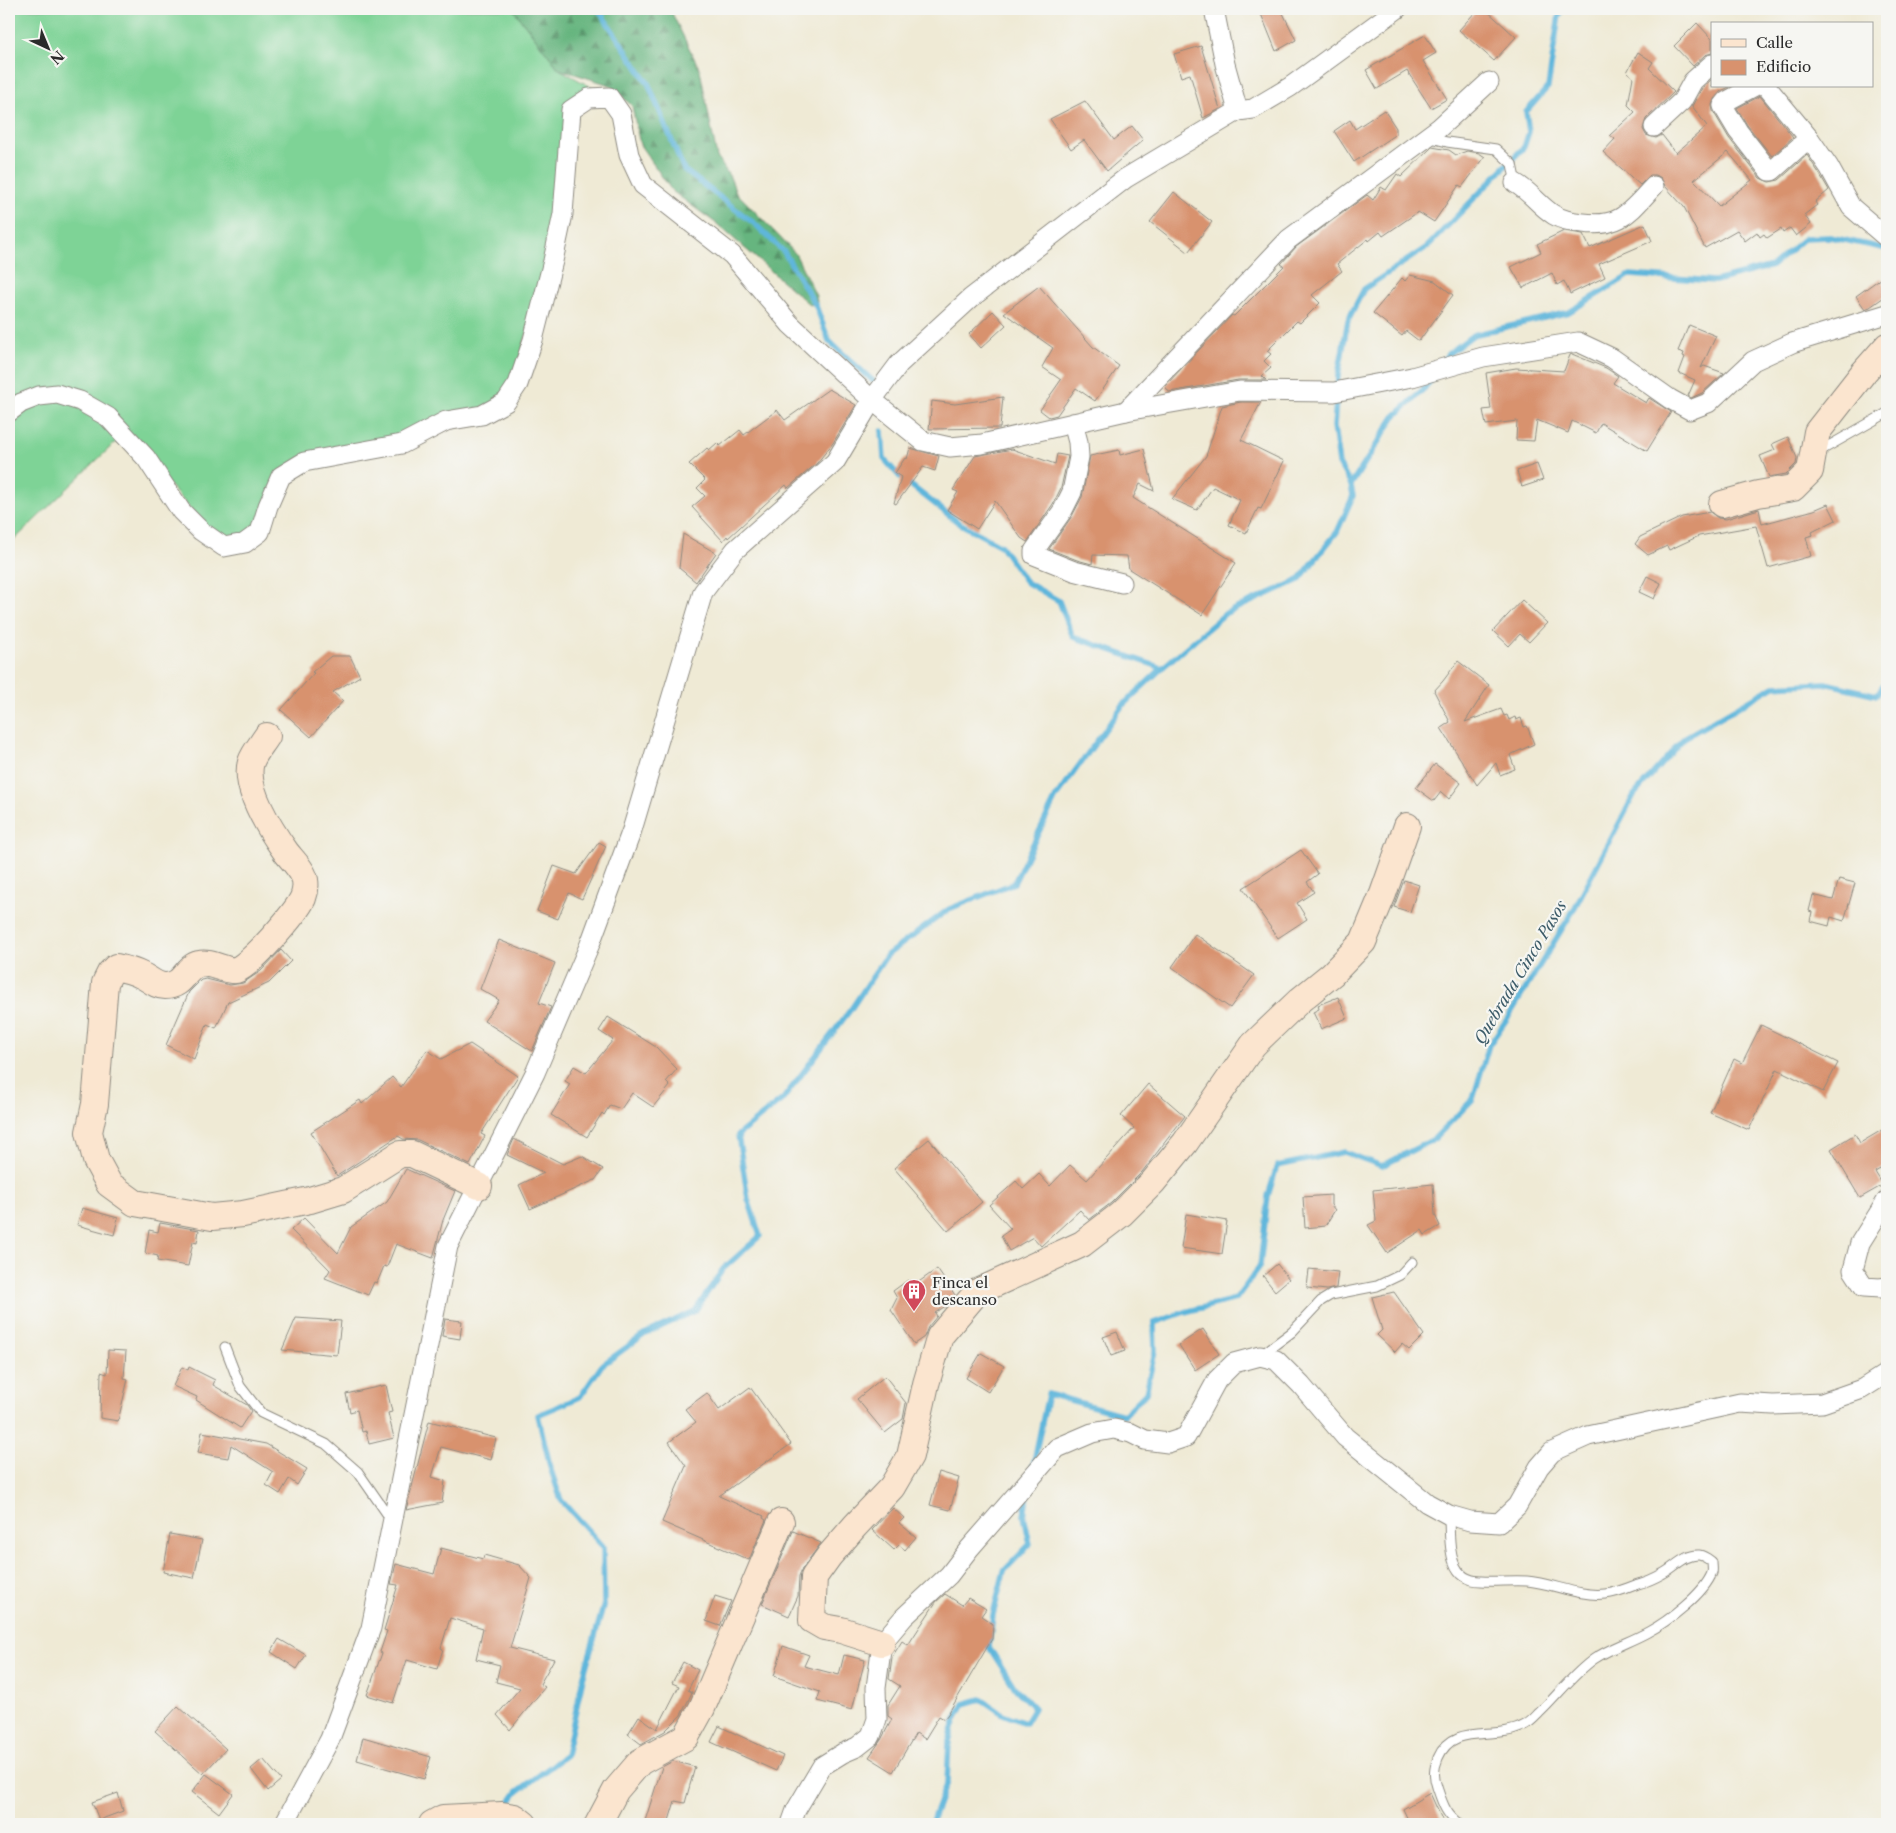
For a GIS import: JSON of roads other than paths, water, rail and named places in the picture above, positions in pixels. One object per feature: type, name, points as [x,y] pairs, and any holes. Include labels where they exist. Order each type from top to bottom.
[{"type":"street","points":[[1214,9],[1225,64],[1238,111]]},
{"type":"street","points":[[284,1824],[330,1739],[371,1628],[448,1246],[535,1073],[596,927],[632,830],[703,592],[735,550],[835,462],[872,400],[899,364],[971,298],[1126,178],[1238,111],[1253,109],[1290,87],[1397,9]]},
{"type":"street","points":[[1654,127],[1682,101],[1692,81],[1711,65]]},
{"type":"street","points":[[1126,412],[1289,239],[1427,137],[1489,82]]},
{"type":"street","points":[[1751,88],[1722,106],[1738,131],[1769,171],[1772,171],[1809,138]]},
{"type":"street","points":[[1768,88],[1809,138],[1829,167],[1851,206],[1887,238]]},
{"type":"street","points":[[9,412],[20,403],[39,396],[57,394],[80,401],[108,417],[146,458],[181,511],[201,531],[224,547],[245,543],[260,532],[268,506],[281,476],[304,462],[402,444],[446,421],[482,414],[506,402],[518,384],[533,340],[553,261],[563,214],[571,110],[589,98],[609,97],[621,114],[629,155],[643,185],[732,255],[790,324],[872,400],[923,441],[950,447],[982,444],[1126,412],[1240,391],[1337,391],[1412,377],[1483,356],[1578,342],[1612,358],[1670,399],[1690,410],[1708,403],[1753,361],[1792,343],[1887,314]]},
{"type":"street","points":[[1515,183],[1525,188],[1554,215],[1570,221],[1597,224],[1610,223],[1627,214],[1654,186]]},
{"type":"street","points":[[1722,504],[1758,494],[1793,488],[1810,471],[1817,432],[1887,346]]},
{"type":"street","points":[[1073,423],[1078,442],[1079,457],[1072,492],[1063,510],[1034,551],[1034,555],[1074,571],[1122,583]]},
{"type":"street","points":[[267,736],[251,762],[250,778],[256,800],[275,838],[305,878],[303,897],[295,911],[251,961],[237,969],[233,970],[200,963],[192,966],[183,978],[175,984],[166,986],[154,983],[127,969],[116,967],[110,973],[106,983],[95,1104],[89,1132],[96,1160],[110,1184],[135,1202],[212,1217],[252,1212],[310,1200],[343,1190],[400,1154],[412,1154],[478,1186]]},
{"type":"street","points":[[882,1643],[841,1630],[824,1627],[812,1620],[814,1576],[829,1556],[892,1487],[910,1456],[926,1384],[940,1336],[977,1292],[1082,1244],[1120,1214],[1153,1182],[1185,1143],[1253,1045],[1300,1000],[1332,974],[1363,942],[1383,894],[1407,826]]},
{"type":"street","points":[[1887,1200],[1860,1243],[1853,1270],[1864,1286],[1887,1287]]},
{"type":"street","points":[[791,1824],[796,1810],[822,1766],[857,1747],[871,1736],[877,1719],[876,1688],[882,1643],[904,1617],[949,1575],[1057,1448],[1092,1433],[1114,1429],[1145,1440],[1168,1443],[1186,1438],[1217,1380],[1234,1363],[1260,1356],[1276,1360],[1345,1437],[1427,1503],[1449,1516],[1470,1521],[1499,1523],[1517,1506],[1539,1467],[1552,1452],[1588,1436],[1740,1403],[1772,1405],[1822,1403],[1862,1389],[1887,1384]]},
{"type":"street","points":[[1862,1389],[1887,1373]]},
{"type":"street","points":[[598,1824],[616,1790],[640,1762],[686,1737],[702,1708],[781,1522]]},
{"type":"street","points":[[432,1824],[443,1818],[502,1815],[515,1817],[524,1824]]},
{"type":"lane","points":[[1427,137],[1496,149],[1512,164],[1515,183],[1527,200],[1540,211]]},
{"type":"lane","points":[[1813,455],[1887,413]]},
{"type":"lane","points":[[1260,1356],[1292,1332],[1326,1298],[1331,1295],[1377,1286],[1400,1275],[1412,1262]]},
{"type":"lane","points":[[225,1347],[240,1386],[261,1413],[326,1444],[358,1472],[392,1521]]},
{"type":"lane","points":[[1449,1516],[1450,1547],[1453,1564],[1462,1575],[1470,1580],[1480,1582],[1516,1580],[1604,1594],[1646,1582],[1688,1557],[1705,1556],[1712,1562],[1713,1572],[1704,1587],[1666,1620],[1649,1632],[1594,1659],[1572,1677],[1527,1724],[1508,1732],[1460,1735],[1451,1740],[1442,1749],[1433,1776],[1445,1809],[1452,1820],[1460,1824]]},
{"type":"waterway","points":[[598,9],[648,83],[684,170],[755,224],[784,252],[816,306],[829,341],[873,381]]},
{"type":"waterway","points":[[506,1808],[517,1792],[566,1755],[583,1678],[604,1604],[603,1547],[561,1500],[551,1470],[538,1415],[580,1397],[602,1365],[645,1334],[695,1311],[723,1269],[760,1236],[748,1199],[738,1135],[783,1099],[851,1009],[887,955],[949,909],[1014,883],[1056,797],[1123,705],[1162,668],[1226,613],[1299,580],[1337,532],[1353,496],[1351,485],[1339,464],[1334,426],[1338,376],[1348,320],[1364,289],[1427,247],[1524,147],[1529,132],[1526,112],[1548,87],[1559,15],[1564,9]]},
{"type":"waterway","points":[[1442,363],[1448,354],[1473,335],[1569,312],[1630,275],[1715,281],[1772,266],[1805,238],[1830,237],[1887,249]]},
{"type":"waterway","points":[[1351,485],[1394,417],[1428,385],[1433,377]]},
{"type":"waterway","points":[[882,431],[884,459],[899,476],[959,523],[1001,546],[1026,582],[1059,601],[1073,637],[1162,668]]},
{"type":"waterway","name":"Quebrada Cinco Pasos","points":[[1033,1466],[1048,1394],[1124,1415],[1146,1393],[1155,1351],[1154,1323],[1185,1312],[1236,1299],[1260,1266],[1268,1196],[1277,1166],[1344,1152],[1382,1166],[1434,1139],[1473,1099],[1489,1045],[1509,1016],[1573,911],[1634,795],[1684,738],[1774,686],[1825,683],[1877,695],[1887,679]]},
{"type":"waterway","name":"Quebrada Cinco Pasos","points":[[931,1824],[947,1782],[949,1741],[956,1719],[964,1704],[981,1699],[1003,1714],[1025,1723],[1034,1708],[1015,1688],[989,1647],[993,1615],[1004,1571],[1030,1544],[1024,1516],[1028,1490]]},
{"type":"place","name":"Finca el descanso","points":[[914,1312]]}]
